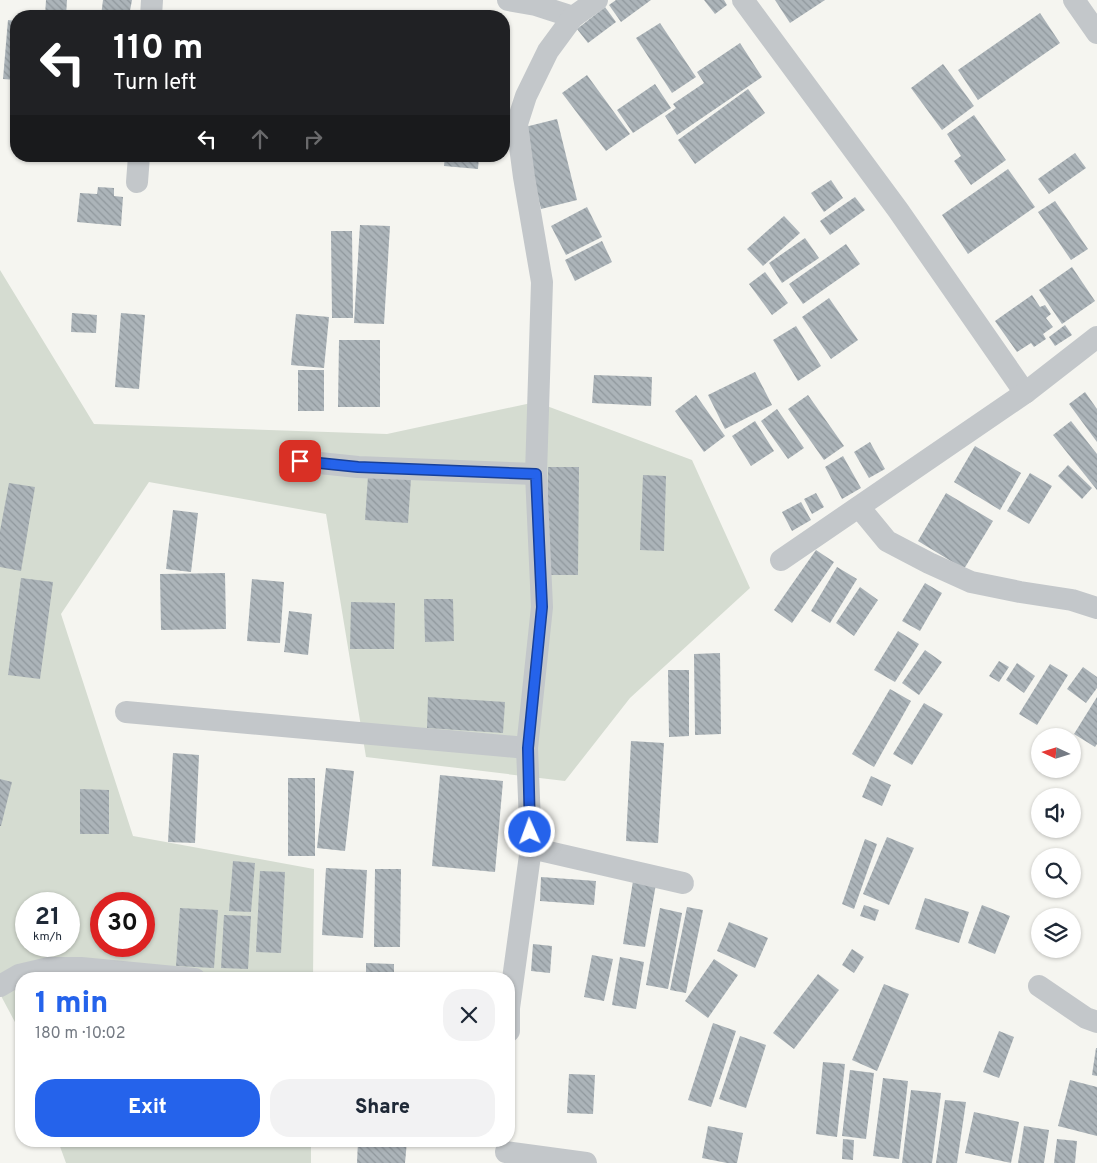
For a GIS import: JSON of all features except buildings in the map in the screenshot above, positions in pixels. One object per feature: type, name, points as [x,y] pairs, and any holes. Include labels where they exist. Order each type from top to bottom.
[{"type":"street","points":[[508,0],[536,5],[573,17]]},
{"type":"street","points":[[514,972],[531,848],[528,748],[542,607],[536,474],[542,282],[517,124],[526,96],[548,50],[573,17],[597,0]]},
{"type":"street","points":[[744,0],[898,210],[1025,393]]},
{"type":"street","points":[[1074,0],[1097,33]]},
{"type":"street","points":[[137,182],[139,162]]},
{"type":"street","points":[[781,560],[1025,393],[1097,337]]},
{"type":"street","points":[[300,461],[358,467],[536,474]]},
{"type":"street","points":[[859,507],[887,541],[971,582],[1072,600],[1097,608]]},
{"type":"street","points":[[126,712],[528,748]]},
{"type":"street","points":[[531,848],[683,883]]},
{"type":"street","points":[[32,972],[49,968],[81,968],[122,972]]},
{"type":"street","points":[[0,986],[15,977]]},
{"type":"street","points":[[1039,986],[1086,1018],[1097,1022]]},
{"type":"street","points":[[506,1152],[586,1163]]},
{"type":"shaded area","points":[[0,270],[94,424],[387,434],[536,402],[692,460],[750,588],[630,698],[565,781],[366,757],[326,514],[149,482],[61,614],[133,836],[314,869],[313,972],[15,972],[15,1022],[0,994]]},
{"type":"shaded area","points":[[60,1147],[311,1147],[311,1163],[66,1163]]},
{"type":"route","points":[[300,461],[358,467],[536,474],[542,607],[528,748],[530,832]]}]
